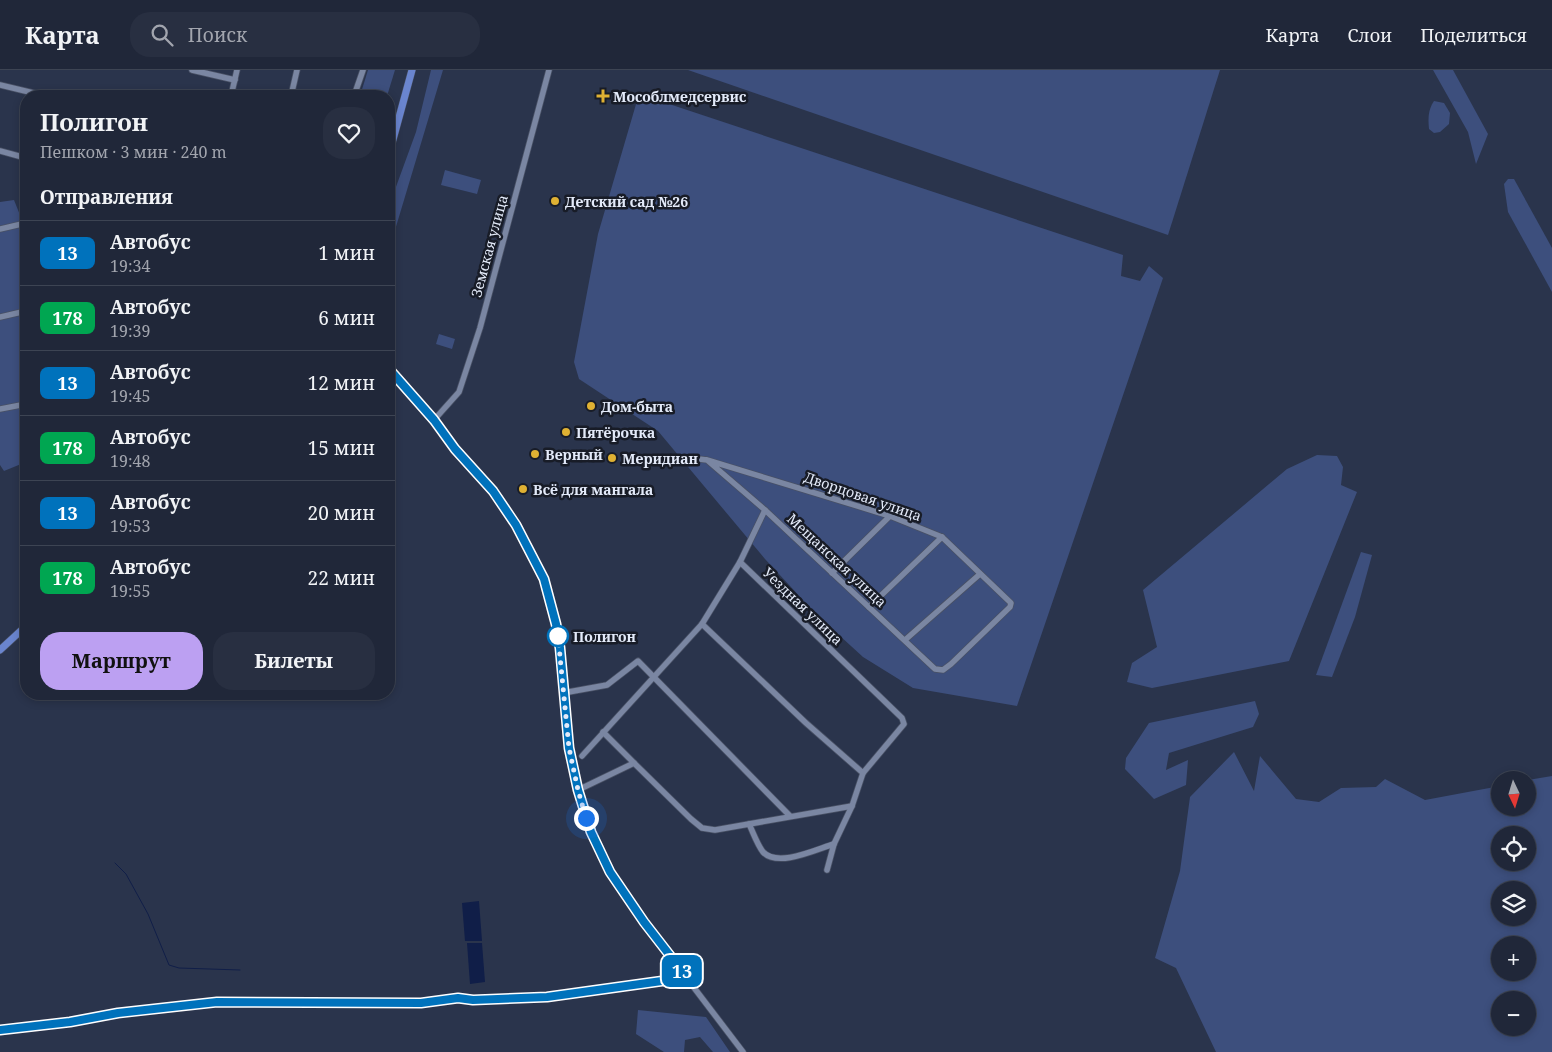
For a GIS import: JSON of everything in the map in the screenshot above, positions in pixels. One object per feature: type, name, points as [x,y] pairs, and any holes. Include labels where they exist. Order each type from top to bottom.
[{"type":"main road","points":[[395,132],[412,70]]},
{"type":"main road","points":[[0,650],[20,632]]},
{"type":"street","points":[[192,70],[235,80]]},
{"type":"street","points":[[232,90],[237,70]]},
{"type":"street","points":[[292,90],[297,70]]},
{"type":"street","points":[[356,90],[363,70]]},
{"type":"street","name":"Земская улица","points":[[434,420],[459,392],[486,303],[549,70]]},
{"type":"street","points":[[0,85],[21,90]]},
{"type":"street","points":[[0,151],[20,156]]},
{"type":"street","points":[[0,229],[20,224]]},
{"type":"street","points":[[0,317],[20,312]]},
{"type":"street","points":[[395,376],[434,420],[455,449],[493,491],[516,525],[544,579],[556,624],[560,648],[569,748],[578,790],[591,832],[610,872],[644,922],[744,1052]]},
{"type":"street","points":[[0,409],[20,405]]},
{"type":"street","name":"Дворцовая улица","points":[[691,458],[707,460],[890,516],[942,537],[1011,603],[1010,607],[951,664]]},
{"type":"street","name":"Мещанская улица","points":[[707,460],[765,510],[935,669],[943,670],[951,664]]},
{"type":"street","points":[[582,756],[702,624],[740,562],[765,510]]},
{"type":"street","points":[[832,573],[890,516]]},
{"type":"street","points":[[869,607],[942,537]]},
{"type":"street","name":"Уездная улица","points":[[740,562],[902,718],[904,724],[863,773]]},
{"type":"street","points":[[905,640],[980,574]]},
{"type":"street","points":[[702,624],[806,724],[863,773],[852,806],[834,844],[827,870]]},
{"type":"street","points":[[564,693],[606,685],[638,661],[790,816]]},
{"type":"street","points":[[603,732],[702,828],[714,830],[852,806]]},
{"type":"street","points":[[578,790],[634,763]]},
{"type":"street","points":[[749,824],[764,852],[774,859],[791,858],[834,844]]},
{"type":"street","points":[[0,1030],[70,1022],[118,1013],[217,1002],[421,1003],[458,998],[473,1000],[547,997],[669,980],[682,971]]},
{"type":"shaded area","points":[[368,70],[395,70],[389,90],[362,90]]},
{"type":"shaded area","points":[[431,70],[443,70],[395,230],[395,190],[416,132]]},
{"type":"shaded area","points":[[688,70],[1220,70],[1168,235]]},
{"type":"shaded area","points":[[1433,70],[1453,70],[1488,134],[1476,164],[1468,132]]},
{"type":"shaded area","points":[[639,94],[1123,255],[1121,276],[1140,281],[1149,266],[1163,278],[1017,706],[913,688],[863,657],[816,614],[765,559],[658,431],[579,379],[574,362],[598,234]]},
{"type":"shaded area","points":[[1434,101],[1444,103],[1450,113],[1449,124],[1440,132],[1434,133],[1429,129],[1429,121]]},
{"type":"shaded area","points":[[445,170],[481,180],[477,194],[441,185]]},
{"type":"shaded area","points":[[1508,179],[1514,179],[1552,248],[1552,292],[1508,212],[1504,184]]},
{"type":"shaded area","points":[[14,200],[20,215],[20,464],[4,471],[0,465],[0,202]]},
{"type":"shaded area","points":[[439,334],[455,339],[452,349],[436,344]]},
{"type":"shaded area","points":[[1317,455],[1337,456],[1343,467],[1341,485],[1357,492],[1289,661],[1152,688],[1127,682],[1132,663],[1157,647],[1143,590],[1287,469]]},
{"type":"shaded area","points":[[1361,552],[1372,555],[1355,617],[1332,677],[1316,675]]},
{"type":"shaded area","points":[[1255,701],[1259,714],[1253,727],[1169,753],[1166,770],[1188,760],[1186,785],[1154,799],[1125,769],[1126,758],[1149,723]]},
{"type":"shaded area","points":[[1234,752],[1254,791],[1260,756],[1296,799],[1319,802],[1341,788],[1376,787],[1385,779],[1425,800],[1491,788],[1491,816],[1536,816],[1536,779],[1552,776],[1552,1052],[1216,1052],[1176,968],[1155,958],[1180,871],[1190,797]]},
{"type":"shaded area","points":[[479,901],[482,941],[465,941],[462,903]]},
{"type":"shaded area","points":[[467,943],[482,943],[485,982],[470,984]]},
{"type":"shaded area","points":[[638,1010],[706,1017],[730,1052],[713,1052],[700,1037],[685,1040],[684,1052],[664,1052],[636,1034]]},
{"type":"waterway","points":[[115,863],[126,874],[148,914],[169,965],[179,968],[240,970]]},
{"type":"bus line","name":"13","points":[[0,1030],[70,1022],[118,1013],[217,1002],[421,1003],[458,998],[473,1000],[547,997],[669,980],[682,971],[644,922],[610,872],[591,832],[578,790],[569,748],[560,648],[556,624],[544,579],[516,525],[493,491],[455,449],[434,420],[395,376]]},
{"type":"place","name":"Мособлмедсервис","points":[[603,96]]},
{"type":"place","name":"Детский сад №26","points":[[555,201]]},
{"type":"place","name":"Дом-быта","points":[[591,406]]},
{"type":"place","name":"Пятёрочка","points":[[566,432]]},
{"type":"place","name":"Верный","points":[[535,454]]},
{"type":"place","name":"Меридиан","points":[[612,458]]},
{"type":"place","name":"Всё для мангала","points":[[523,489]]},
{"type":"place","name":"Полигон","points":[[558,636]]},
{"type":"route","points":[[558,636],[569,748],[586,818]]}]
